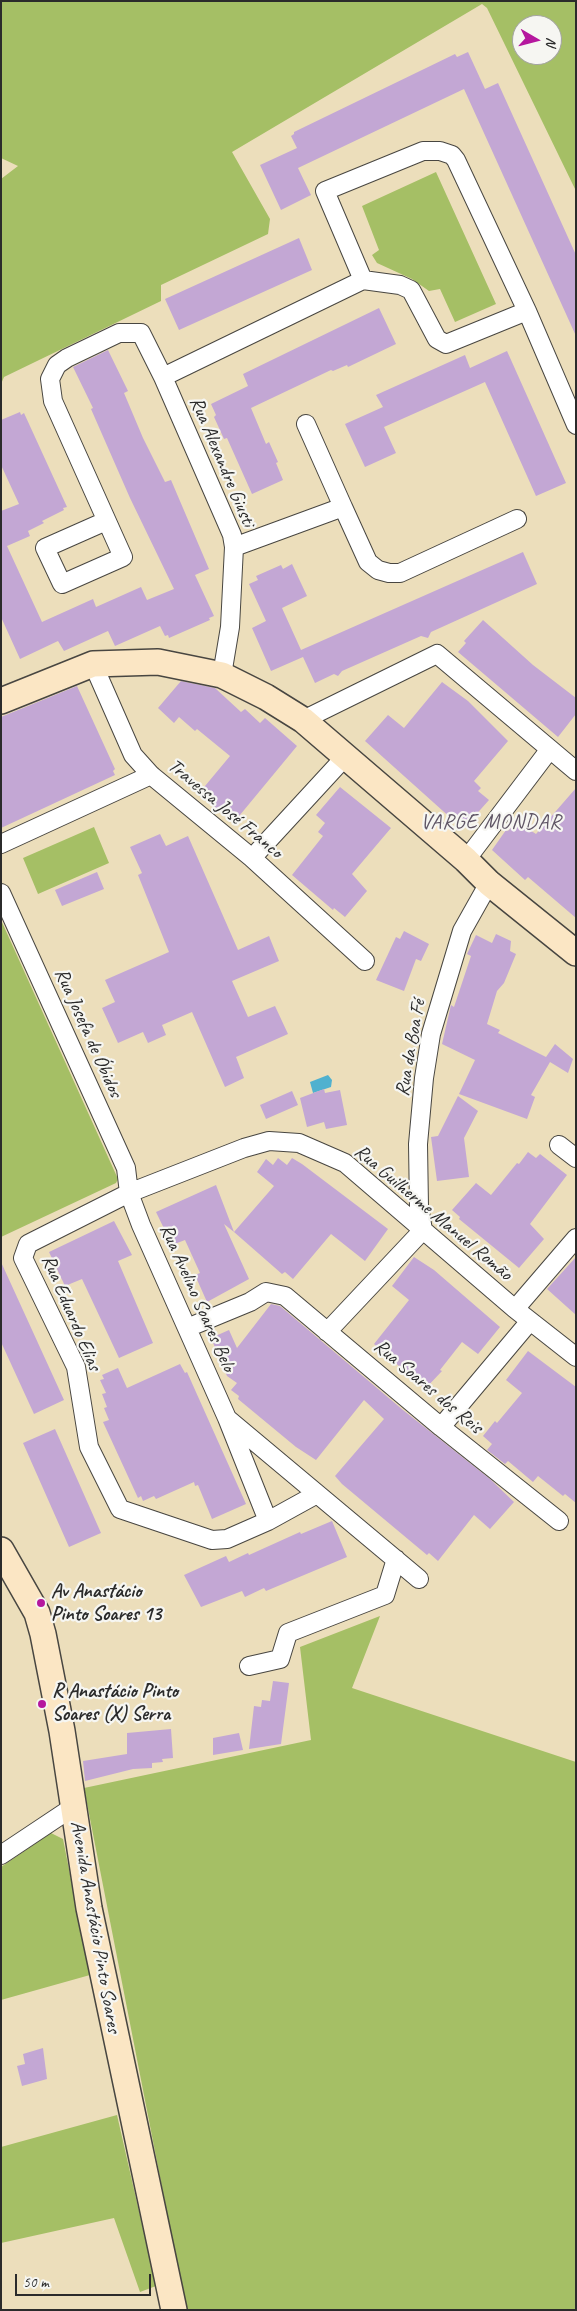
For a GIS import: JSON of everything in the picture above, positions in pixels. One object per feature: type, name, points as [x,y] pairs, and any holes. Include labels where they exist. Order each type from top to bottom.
[{"type":"street","points":[[363,280],[325,191],[423,151],[440,151],[452,155],[527,312],[576,425]]},
{"type":"street","points":[[163,377],[363,280],[400,285],[411,290],[437,339],[446,344],[527,312]]},
{"type":"street","name":"Rua Alexandre Giusti","points":[[106,522],[53,402],[50,379],[57,365],[67,358],[119,333],[141,333],[163,377],[232,535],[234,547],[230,627],[222,675]]},
{"type":"street","points":[[306,424],[368,562],[378,570],[389,573],[410,570],[517,519]]},
{"type":"street","points":[[234,547],[343,507]]},
{"type":"street","points":[[303,720],[436,654],[576,771]]},
{"type":"street","points":[[4,694],[94,664],[158,662],[222,675],[266,697],[303,720],[466,860],[489,883],[576,954]]},
{"type":"street","name":"Travessa José Franco","points":[[94,664],[133,755],[152,775],[252,858],[364,961]]},
{"type":"street","points":[[466,860],[550,749]]},
{"type":"street","points":[[252,858],[344,757]]},
{"type":"street","points":[[1,844],[152,775]]},
{"type":"street","name":"Rua da Boa Fé","points":[[422,1230],[419,1207],[418,1144],[424,1078],[431,1034],[462,930],[489,883]]},
{"type":"street","name":"Rua Josefa de Óbidos","points":[[2,895],[126,1168],[129,1194]]},
{"type":"street","name":"Rua Guilherme Manuel Romão","points":[[28,1244],[129,1194],[244,1148],[269,1141],[299,1143],[345,1163],[515,1309],[576,1357]]},
{"type":"street","points":[[559,1144],[576,1158]]},
{"type":"street","name":"Rua Avelino Soares Belo","points":[[129,1194],[227,1418],[268,1521]]},
{"type":"street","points":[[327,1332],[422,1230]]},
{"type":"street","points":[[515,1309],[576,1238]]},
{"type":"street","name":"Rua Eduardo Elias","points":[[28,1244],[23,1258],[76,1367],[89,1447],[120,1509],[212,1540],[227,1539],[268,1521],[317,1494]]},
{"type":"street","name":"Rua Soares dos Reis","points":[[187,1328],[250,1302],[266,1292],[285,1296],[441,1427],[559,1521]]},
{"type":"street","points":[[441,1427],[530,1321]]},
{"type":"street","name":"Rua Avelino Soares Belo","points":[[227,1418],[419,1579]]},
{"type":"street","name":"Avenida Anastácio Pinto Soares","points":[[1,1550],[36,1612],[44,1634],[62,1731],[98,1955],[174,2310]]},
{"type":"street","points":[[249,1666],[280,1658],[288,1633],[386,1595],[396,1559]]},
{"type":"street","points":[[1,1855],[73,1807]]},
{"type":"green space","points":[[1,1],[576,1],[576,191],[515,65],[562,65],[562,15],[512,15],[512,59],[487,8],[482,4],[232,152],[270,219],[268,234],[161,285],[161,301],[4,377],[1,384],[1,179],[18,166],[1,158]]},
{"type":"green space","points":[[436,172],[496,304],[455,322],[440,289],[429,291],[412,279],[377,263],[372,255],[379,250],[362,206]]},
{"type":"green space","points":[[94,827],[109,863],[38,894],[23,858]]},
{"type":"green space","points":[[1,920],[118,1179],[116,1183],[1,1237]]},
{"type":"green space","points":[[380,1616],[352,1688],[576,1762],[576,2310],[186,2310],[84,1788],[311,1740],[300,1647]]},
{"type":"green space","points":[[51,1833],[63,1839],[90,1975],[1,2000],[1,1867]]},
{"type":"green space","points":[[117,2115],[156,2286],[140,2292],[114,2218],[1,2243],[1,2147]]},
{"type":"water","points":[[328,1075],[332,1080],[331,1087],[313,1093],[310,1082]]},
{"type":"building","points":[[468,52],[485,89],[498,83],[576,255],[576,336],[464,89],[298,168],[311,195],[281,210],[260,165],[297,148],[291,136],[294,132],[455,54],[457,57]]},
{"type":"building","points":[[299,238],[312,270],[179,330],[165,299]]},
{"type":"building","points":[[379,308],[396,344],[348,367],[347,365],[333,371],[331,370],[251,408],[266,444],[269,442],[278,462],[276,463],[283,480],[252,494],[227,438],[224,439],[214,417],[216,415],[211,404],[248,386],[243,374]]},
{"type":"building","points":[[108,350],[128,391],[124,393],[143,438],[165,482],[171,480],[209,569],[195,575],[214,616],[209,618],[210,620],[169,638],[168,635],[165,636],[160,626],[115,646],[108,631],[64,651],[58,641],[20,659],[1,617],[1,511],[19,504],[1,465],[1,420],[20,412],[21,415],[24,413],[67,507],[42,521],[44,523],[28,531],[30,536],[7,546],[42,622],[93,599],[96,607],[141,587],[147,600],[174,589],[130,498],[91,409],[93,408],[73,367]]},
{"type":"building","points":[[507,351],[566,483],[536,496],[485,382],[384,427],[396,453],[365,467],[345,424],[383,407],[376,395],[465,355],[470,368]]},
{"type":"building","points":[[523,552],[537,584],[431,632],[428,638],[421,636],[342,671],[338,676],[334,674],[315,683],[303,657],[271,671],[252,628],[266,621],[249,584],[258,580],[256,576],[281,565],[283,569],[292,564],[307,596],[282,608],[301,650]]},
{"type":"building","points":[[483,620],[533,665],[576,698],[576,714],[558,737],[458,652],[466,643],[464,641]]},
{"type":"building","points":[[181,681],[215,688],[241,712],[245,709],[260,723],[265,718],[297,746],[235,821],[209,803],[211,801],[200,792],[230,756],[179,717],[174,723],[158,708]]},
{"type":"building","points":[[442,682],[468,701],[508,741],[474,781],[481,788],[478,791],[489,800],[465,827],[455,818],[453,820],[365,741],[388,715],[404,728]]},
{"type":"building","points":[[77,686],[115,769],[113,771],[115,775],[1,828],[1,717]]},
{"type":"building","points":[[340,787],[391,828],[352,874],[367,891],[345,917],[334,908],[333,910],[292,875],[323,836],[318,832],[325,823],[316,815]]},
{"type":"building","points":[[576,788],[576,918],[528,877],[525,880],[492,850],[506,830],[508,831],[516,821],[536,834]]},
{"type":"building","points":[[160,834],[166,846],[188,836],[238,950],[269,936],[279,961],[232,981],[248,1017],[275,1006],[288,1034],[236,1057],[244,1078],[225,1087],[192,1012],[162,1025],[166,1035],[148,1043],[143,1032],[118,1043],[102,1008],[115,1002],[105,980],[169,952],[138,875],[142,873],[130,847]]},
{"type":"building","points":[[97,872],[104,889],[62,906],[55,890]]},
{"type":"building","points":[[404,931],[429,944],[421,961],[416,959],[404,991],[376,980],[396,937],[400,939]]},
{"type":"building","points":[[496,934],[511,941],[510,951],[516,954],[504,983],[497,991],[487,1024],[500,1030],[498,1033],[546,1057],[555,1044],[573,1059],[568,1073],[550,1062],[531,1095],[535,1097],[527,1119],[459,1094],[475,1060],[442,1044],[451,1005],[454,1007],[471,956],[467,954],[476,935],[492,943]]},
{"type":"building","points":[[324,1089],[325,1093],[340,1090],[347,1125],[326,1129],[324,1122],[307,1127],[300,1098]]},
{"type":"building","points":[[292,1091],[298,1105],[266,1119],[260,1105]]},
{"type":"building","points":[[458,1096],[478,1111],[464,1138],[469,1177],[437,1181],[431,1137],[438,1136]]},
{"type":"building","points":[[528,1152],[536,1158],[540,1154],[567,1175],[530,1224],[544,1239],[519,1268],[459,1219],[460,1217],[452,1210],[476,1183],[491,1195]]},
{"type":"building","points":[[278,1158],[287,1165],[292,1158],[302,1164],[388,1229],[365,1261],[331,1234],[293,1279],[285,1272],[282,1274],[234,1232],[274,1186],[257,1172],[266,1159],[273,1165]]},
{"type":"building","points":[[216,1185],[234,1232],[224,1224],[249,1279],[207,1302],[195,1275],[200,1273],[185,1240],[172,1245],[156,1212]]},
{"type":"building","points":[[114,1221],[132,1255],[118,1261],[153,1343],[119,1358],[82,1279],[65,1286],[49,1252]]},
{"type":"building","points":[[414,1257],[434,1270],[500,1327],[478,1354],[462,1342],[440,1370],[442,1371],[425,1389],[374,1344],[409,1300],[392,1286]]},
{"type":"building","points":[[576,1257],[576,1315],[547,1289]]},
{"type":"building","points":[[1,1262],[64,1400],[34,1414],[1,1342]]},
{"type":"building","points":[[271,1304],[280,1306],[403,1410],[490,1479],[514,1502],[490,1529],[474,1515],[438,1561],[429,1553],[427,1555],[342,1484],[335,1476],[384,1419],[364,1400],[316,1460],[296,1447],[238,1399],[239,1396],[231,1390],[237,1383],[227,1376],[211,1338],[229,1330],[237,1348]]},
{"type":"building","points":[[528,1351],[576,1387],[576,1503],[565,1494],[563,1496],[538,1476],[533,1482],[508,1461],[505,1464],[487,1450],[492,1444],[483,1436],[495,1421],[497,1423],[522,1393],[506,1380]]},
{"type":"building","points":[[180,1364],[185,1373],[187,1372],[246,1504],[212,1519],[198,1485],[195,1486],[194,1482],[156,1499],[154,1496],[143,1501],[141,1496],[138,1498],[103,1422],[109,1420],[104,1408],[107,1407],[102,1394],[106,1393],[100,1380],[104,1379],[102,1375],[118,1368],[127,1388]]},
{"type":"building","points":[[55,1429],[101,1533],[69,1547],[23,1443]]},
{"type":"building","points":[[332,1521],[347,1557],[266,1591],[264,1588],[245,1597],[242,1591],[201,1607],[184,1575],[226,1556],[229,1562],[248,1553],[249,1555],[300,1532],[301,1534]]},
{"type":"building","points":[[273,1681],[289,1683],[281,1744],[249,1749],[254,1706],[261,1707],[262,1700],[270,1701]]},
{"type":"building","points":[[171,1729],[173,1758],[162,1759],[163,1762],[152,1763],[152,1768],[133,1769],[85,1781],[83,1761],[127,1754],[127,1733]]},
{"type":"building","points":[[239,1733],[243,1750],[213,1755],[213,1738]]},
{"type":"building","points":[[43,2048],[47,2079],[22,2086],[17,2066],[25,2064],[23,2054]]},
{"type":"place","name":"Av Anastácio Pinto Soares 13","points":[[41,1603]]},
{"type":"place","name":"R Anastácio Pinto Soares (X) Serra","points":[[42,1704]]},
{"type":"district","name":"VARGE MONDAR","points":[[491,822]]}]
